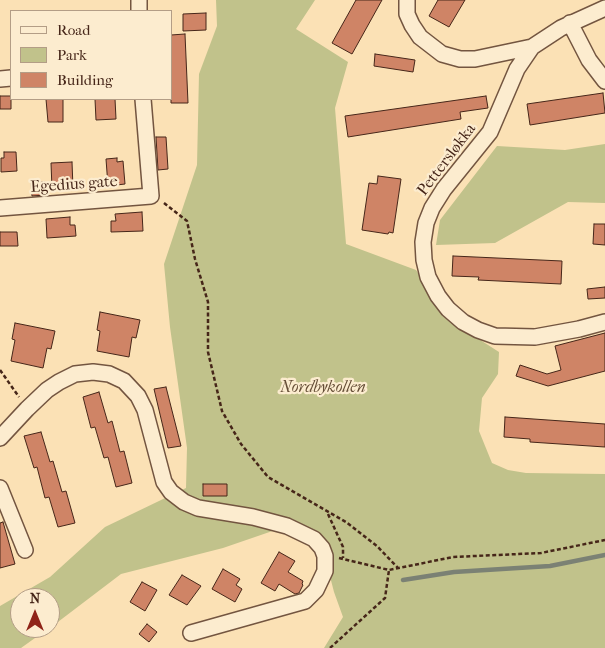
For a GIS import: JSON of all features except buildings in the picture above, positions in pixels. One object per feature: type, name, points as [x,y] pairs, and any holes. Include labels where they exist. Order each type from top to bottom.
[{"type":"street","points":[[407,0],[407,14],[420,37],[442,54],[455,58],[475,59],[532,47],[548,35],[570,23],[605,8]]},
{"type":"street","points":[[570,23],[589,60],[605,81]]},
{"type":"street","name":"Pettersløkka","points":[[532,47],[511,82],[490,132],[444,189],[432,208],[426,223],[422,242],[428,277],[438,296],[448,309],[463,322],[495,336],[512,338],[535,337],[605,322]]},
{"type":"street","points":[[143,100],[152,196]]},
{"type":"street","name":"Egedius gate","points":[[0,208],[152,196]]},
{"type":"street","points":[[0,438],[47,390],[59,382],[75,374],[93,372],[109,374],[124,381],[138,396],[146,410],[164,482],[171,492],[184,502],[198,508],[269,521],[300,532],[314,539],[322,548],[325,556],[325,571],[321,581],[311,596],[305,601],[191,633]]},
{"type":"street","points":[[0,488],[25,550]]},
{"type":"path","points":[[152,196],[162,201],[187,221],[195,259],[208,302],[208,352],[222,411],[240,444],[268,477],[346,522],[377,546],[398,568]]},
{"type":"path","points":[[0,370],[27,409]]},
{"type":"path","points":[[327,512],[343,547],[343,558]]},
{"type":"path","points":[[325,556],[343,558],[389,570],[453,557],[541,553],[605,540]]},
{"type":"path","points":[[330,648],[385,598],[389,570]]},
{"type":"green space","name":"Nordbykollen","points":[[216,0],[315,0],[296,29],[348,62],[335,108],[346,244],[416,270],[452,322],[499,352],[498,374],[482,398],[479,431],[492,463],[508,470],[526,473],[605,474],[605,648],[324,648],[343,617],[325,557],[287,526],[223,548],[121,574],[60,620],[60,588],[31,588],[50,577],[105,527],[186,488],[187,448],[170,327],[164,264],[197,165],[199,74],[217,26]]},
{"type":"green space","points":[[605,144],[605,203],[568,202],[495,243],[436,245],[440,220],[497,146],[565,150]]},
{"type":"green space","name":"Nordbykollen","points":[[10,600],[10,638],[35,638],[21,648],[0,648],[0,606]]},
{"type":"waterway","points":[[403,580],[454,572],[550,566],[605,555]]}]
